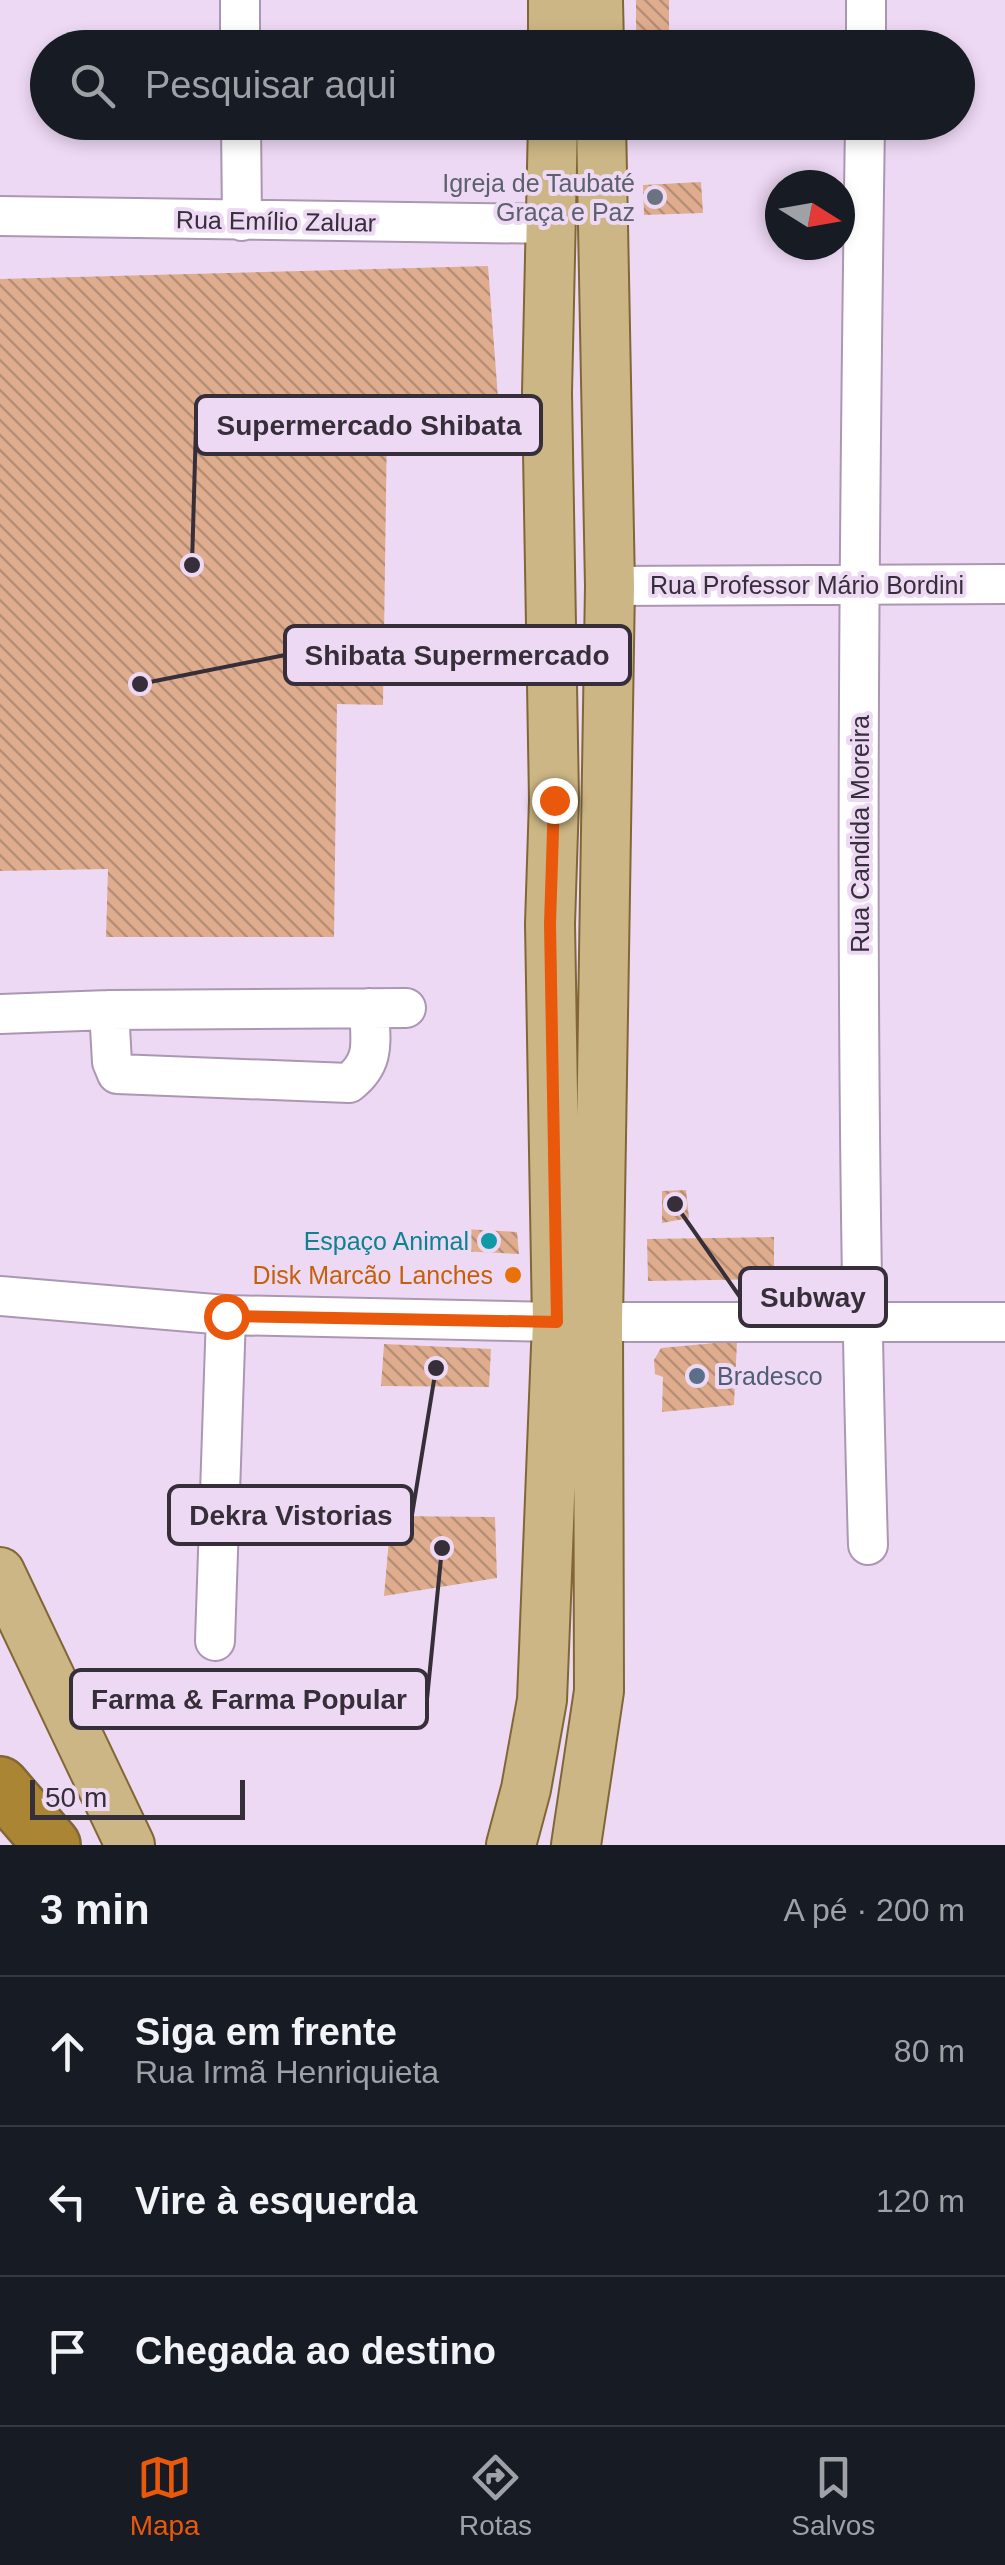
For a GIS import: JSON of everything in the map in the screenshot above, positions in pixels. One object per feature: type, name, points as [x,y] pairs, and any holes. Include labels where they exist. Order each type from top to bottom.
[{"type":"highway","points":[[0,1785],[52,1845]]},
{"type":"main road","points":[[553,0],[553,30]]},
{"type":"main road","points":[[598,0],[599,30]]},
{"type":"main road","points":[[553,140],[547,393],[554,800],[550,924],[578,1322],[598,1692],[576,1845]]},
{"type":"main road","points":[[517,1824],[542,1700],[578,1322],[610,586],[601,140]]},
{"type":"main road","points":[[0,1572],[130,1845]]},
{"type":"main road","points":[[517,1824],[531,1819],[556,1845]]},
{"type":"street","points":[[240,0],[240,30]]},
{"type":"street","points":[[866,0],[866,30]]},
{"type":"street","points":[[241,140],[242,221]]},
{"type":"street","name":"Rua Candida Moreira","points":[[865,140],[858,586],[862,1321],[868,1545]]},
{"type":"street","name":"Rua Emílio Zaluar","points":[[0,216],[552,224]]},
{"type":"street","name":"Rua Professor Mário Bordini","points":[[610,586],[1005,584]]},
{"type":"street","points":[[110,1010],[112,1062],[117,1074],[349,1083],[364,1072],[370,1054],[369,1008]]},
{"type":"street","points":[[0,1014],[406,1008]]},
{"type":"street","points":[[0,1296],[226,1316],[578,1322],[1005,1322]]},
{"type":"street","points":[[215,1641],[226,1316]]},
{"type":"building","points":[[636,0],[669,0],[669,30],[636,30]]},
{"type":"building","points":[[701,182],[703,213],[644,215],[643,185]]},
{"type":"building","points":[[488,266],[500,424],[387,426],[383,705],[337,704],[334,937],[106,937],[108,869],[0,871],[0,279]]},
{"type":"building","points":[[686,1190],[689,1218],[662,1223],[662,1191]]},
{"type":"building","name":"Espaço Animal","points":[[463,1229],[517,1232],[519,1254],[459,1251]]},
{"type":"building","points":[[774,1237],[774,1279],[648,1281],[647,1239]]},
{"type":"building","name":"Bradesco","points":[[737,1341],[734,1405],[662,1412],[663,1377],[655,1374],[654,1360],[661,1348]]},
{"type":"building","points":[[384,1344],[491,1349],[489,1387],[381,1386]]},
{"type":"building","points":[[391,1516],[495,1517],[497,1578],[384,1596]]},
{"type":"place","name":"Igreja de Taubaté Graça e Paz","points":[[655,197]]},
{"type":"place","name":"Supermercado Shibata","points":[[192,565]]},
{"type":"place","name":"Shibata Supermercado","points":[[140,684]]},
{"type":"place","name":"Subway","points":[[675,1204]]},
{"type":"place","name":"Espaço Animal","points":[[489,1241]]},
{"type":"place","name":"Disk Marcão Lanches","points":[[513,1275]]},
{"type":"place","name":"Dekra Vistorias","points":[[436,1368]]},
{"type":"place","name":"Bradesco","points":[[697,1376]]},
{"type":"place","name":"Farma & Farma Popular","points":[[442,1548]]},
{"type":"route","points":[[226,1316],[557,1322],[550,924],[554,800]]}]
